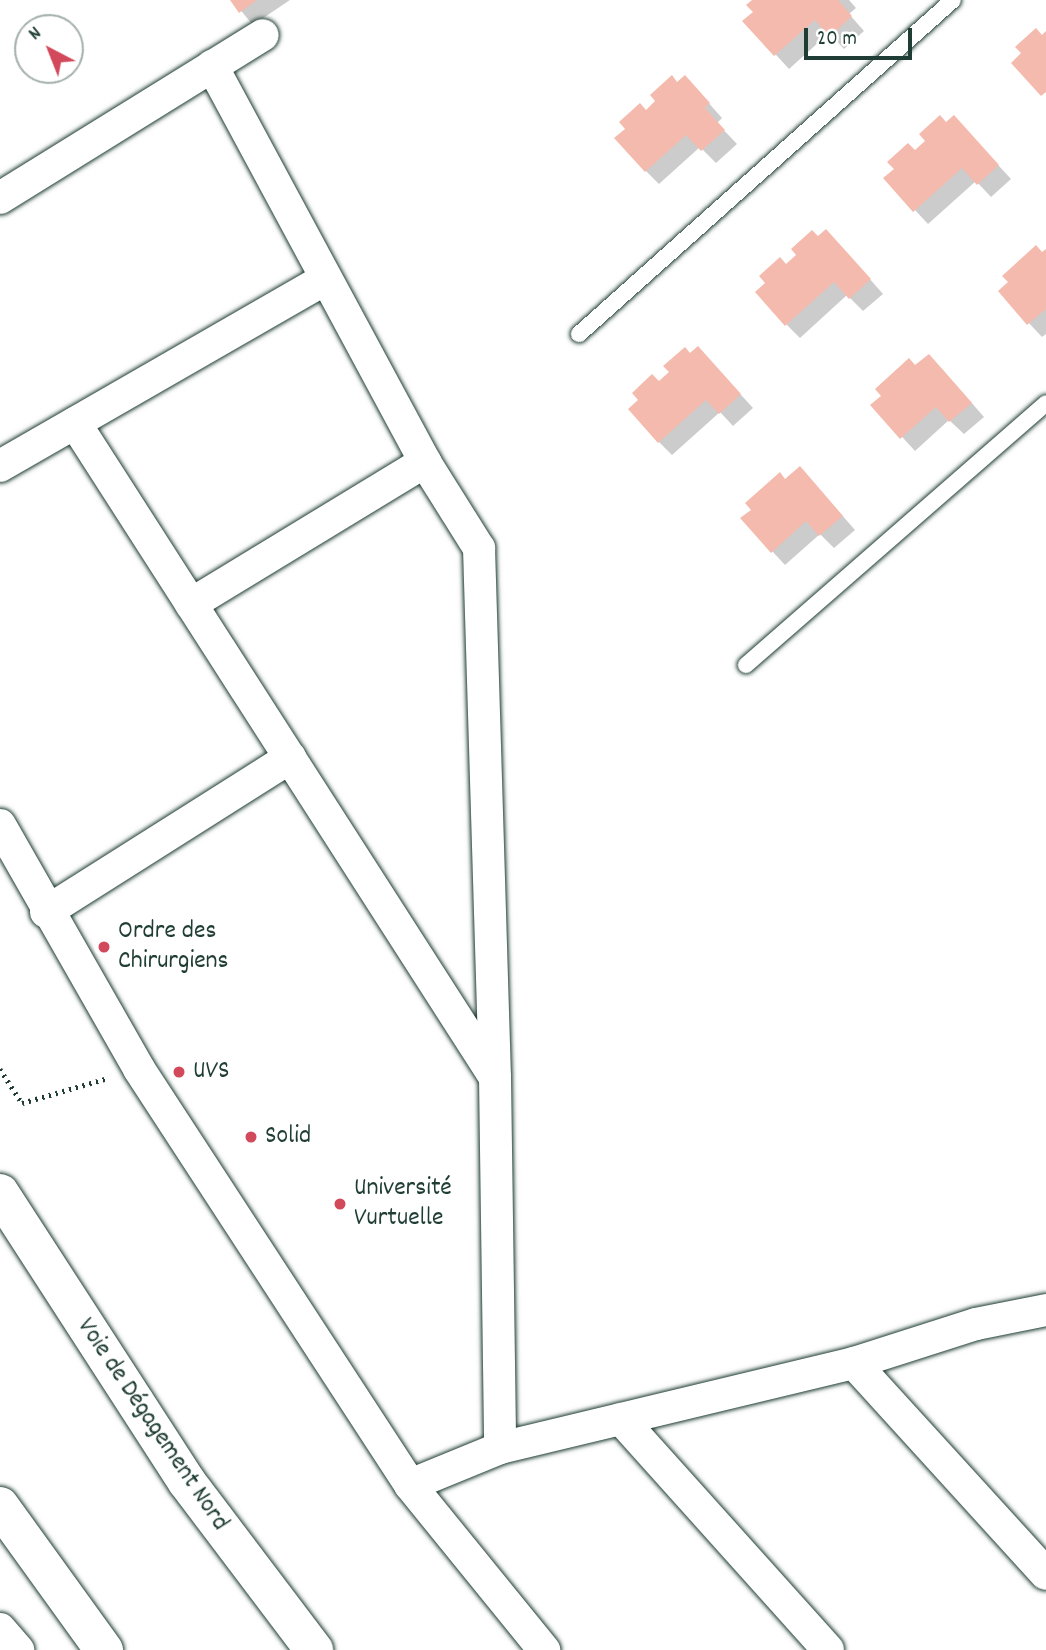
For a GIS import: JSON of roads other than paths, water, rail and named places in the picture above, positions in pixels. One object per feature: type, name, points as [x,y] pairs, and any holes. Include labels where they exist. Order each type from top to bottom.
[{"type":"highway","name":"Voie de Dégagement Nord","points":[[0,1193],[187,1482],[314,1650]]},
{"type":"highway","points":[[0,1506],[104,1650]]},
{"type":"street","points":[[0,198],[263,35]]},
{"type":"street","points":[[212,66],[425,462],[479,548],[495,1077],[500,1448]]},
{"type":"street","points":[[0,466],[325,279]]},
{"type":"street","points":[[75,423],[495,1077]]},
{"type":"street","points":[[191,604],[425,462]]},
{"type":"street","points":[[46,912],[290,758]]},
{"type":"street","points":[[0,825],[46,912],[139,1069],[410,1485],[544,1650]]},
{"type":"street","points":[[410,1485],[500,1448],[854,1363],[976,1324],[1046,1310]]},
{"type":"street","points":[[854,1363],[1046,1574]]},
{"type":"street","points":[[621,1419],[828,1650]]},
{"type":"street","points":[[0,1629],[18,1650]]},
{"type":"lane","points":[[579,334],[953,0]]},
{"type":"lane","points":[[746,665],[1046,403]]},
{"type":"place","name":"Ordre des Chirurgiens","points":[[104,947]]},
{"type":"place","name":"UVS","points":[[179,1072]]},
{"type":"place","name":"Solid","points":[[251,1137]]},
{"type":"place","name":"Université Vurtuelle","points":[[340,1204]]}]
